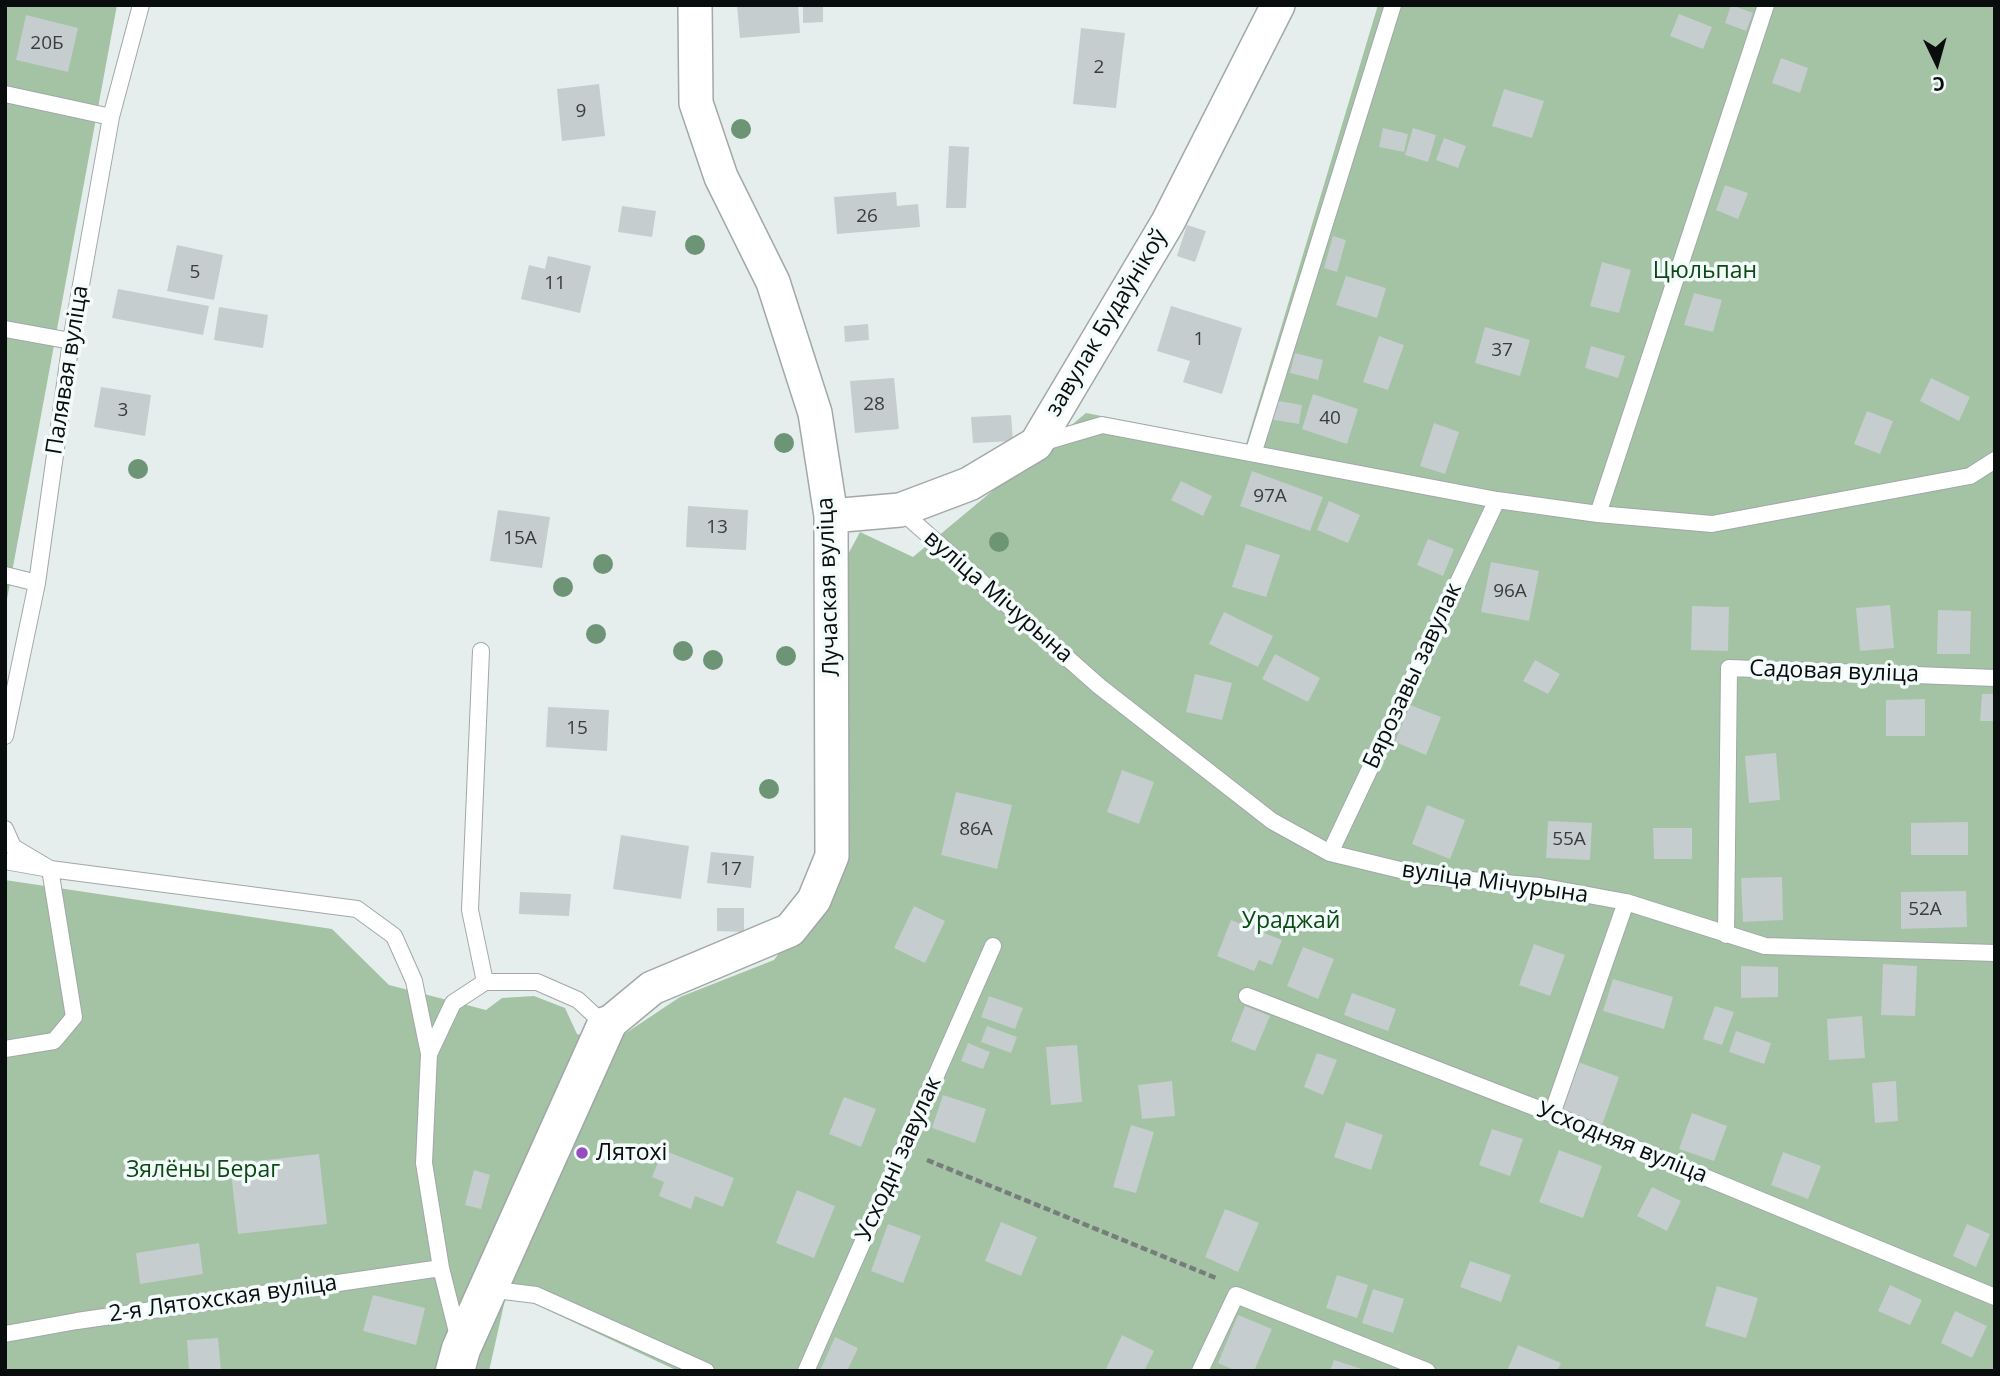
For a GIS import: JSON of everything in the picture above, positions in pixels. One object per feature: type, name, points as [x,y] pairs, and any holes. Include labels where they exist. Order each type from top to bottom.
[{"type":"street","name":"Лучаская вуліца","points":[[606,1026],[652,988],[790,930],[814,900],[832,856],[831,516],[815,413],[773,282],[721,177],[695,103],[695,5]]},
{"type":"street","name":"завулак Будаўнікоў","points":[[831,516],[900,510],[969,484],[1036,444],[1168,222],[1278,5]]},
{"type":"street","points":[[458,1360],[606,1026]]},
{"type":"lane","name":"Палявая вуліца","points":[[5,736],[37,583],[71,341],[111,117],[141,5]]},
{"type":"lane","points":[[1254,451],[1394,5]]},
{"type":"lane","points":[[1598,514],[1766,5]]},
{"type":"lane","points":[[5,94],[111,117]]},
{"type":"lane","points":[[5,329],[71,341]]},
{"type":"lane","points":[[1036,444],[1102,425],[1254,451],[1497,500],[1598,514],[1712,524],[1970,476],[1995,460]]},
{"type":"lane","name":"Бярозавы завулак","points":[[1330,853],[1497,500]]},
{"type":"lane","name":"вуліца Мічурына","points":[[900,510],[1099,686],[1272,821],[1330,853],[1425,876],[1539,886],[1626,902],[1765,946],[1995,953]]},
{"type":"lane","points":[[5,575],[37,583]]},
{"type":"lane","points":[[481,651],[470,910],[485,982]]},
{"type":"lane","name":"Садовая вуліца","points":[[1726,935],[1729,668],[1995,678]]},
{"type":"lane","points":[[5,829],[13,847],[50,869]]},
{"type":"lane","points":[[5,861],[357,909],[394,936],[414,981],[429,1054],[424,1163],[458,1360]]},
{"type":"lane","points":[[5,1049],[54,1041],[74,1017],[50,869]]},
{"type":"lane","points":[[1552,1114],[1626,902]]},
{"type":"lane","name":"Усходні завулак","points":[[806,1371],[992,946]]},
{"type":"lane","points":[[429,1054],[453,1003],[485,982],[537,982],[578,1000],[606,1026]]},
{"type":"lane","name":"Усходняя вуліца","points":[[1247,996],[1552,1114],[1995,1297]]},
{"type":"lane","name":"2-я Лятохская вуліца","points":[[5,1334],[441,1268]]},
{"type":"lane","points":[[488,1289],[536,1295],[706,1371]]},
{"type":"lane","points":[[1200,1371],[1236,1295],[1427,1371]]},
{"type":"path","points":[[903,1150],[1219,1280],[1236,1295]]},
{"type":"green space","points":[[5,5],[117,5],[5,610]]},
{"type":"green space","name":"Ураджай","points":[[1378,5],[1995,5],[1995,1371],[678,1371],[507,1291],[489,1371],[5,1371],[5,880],[332,929],[389,985],[486,1010],[502,998],[534,996],[565,1008],[577,1034],[611,1043],[680,997],[774,960],[845,863],[845,560],[860,532],[913,557],[1086,413],[1246,444]]},
{"type":"building","points":[[737,5],[798,5],[800,33],[740,38]]},
{"type":"building","points":[[803,5],[823,5],[823,22],[803,23]]},
{"type":"building","points":[[1731,5],[1753,13],[1746,31],[1725,23]]},
{"type":"building","points":[[1679,14],[1712,27],[1703,49],[1670,36]]},
{"type":"building","points":[[26,15],[78,28],[68,72],[16,60]]},
{"type":"building","points":[[1081,28],[1125,33],[1116,108],[1073,104]]},
{"type":"building","points":[[1781,58],[1808,68],[1800,93],[1772,83]]},
{"type":"building","points":[[599,84],[605,136],[562,141],[557,89]]},
{"type":"building","points":[[1504,89],[1544,101],[1532,138],[1492,126]]},
{"type":"building","points":[[1383,128],[1408,134],[1404,152],[1379,147]]},
{"type":"building","points":[[1413,128],[1436,135],[1428,162],[1405,155]]},
{"type":"building","points":[[1444,138],[1466,146],[1458,168],[1436,160]]},
{"type":"building","points":[[949,146],[969,147],[966,208],[946,208]]},
{"type":"building","points":[[1725,185],[1748,193],[1738,219],[1716,210]]},
{"type":"building","points":[[896,192],[897,206],[918,204],[920,227],[837,234],[834,197]]},
{"type":"building","points":[[622,206],[656,211],[652,237],[618,232]]},
{"type":"building","points":[[1187,225],[1206,231],[1195,262],[1177,256]]},
{"type":"building","points":[[1333,236],[1346,240],[1337,272],[1324,268]]},
{"type":"building","points":[[177,245],[223,255],[214,300],[167,291]]},
{"type":"building","points":[[548,256],[591,266],[580,313],[521,299],[529,265],[545,269]]},
{"type":"building","points":[[1602,262],[1631,270],[1619,313],[1590,306]]},
{"type":"building","points":[[1346,276],[1386,288],[1377,318],[1336,305]]},
{"type":"building","points":[[118,289],[209,306],[203,335],[112,318]]},
{"type":"building","points":[[1694,293],[1722,300],[1713,332],[1684,325]]},
{"type":"building","points":[[1171,306],[1242,328],[1222,394],[1183,382],[1190,361],[1157,351]]},
{"type":"building","points":[[219,307],[268,315],[263,348],[214,340]]},
{"type":"building","points":[[868,324],[869,340],[845,342],[844,326]]},
{"type":"building","points":[[1485,327],[1530,340],[1520,376],[1475,363]]},
{"type":"building","points":[[1379,336],[1404,345],[1388,390],[1363,382]]},
{"type":"building","points":[[1591,346],[1625,356],[1618,378],[1585,368]]},
{"type":"building","points":[[1295,353],[1323,360],[1318,380],[1290,373]]},
{"type":"building","points":[[894,378],[899,429],[855,433],[850,381]]},
{"type":"building","points":[[1931,378],[1970,397],[1959,421],[1920,401]]},
{"type":"building","points":[[101,387],[151,395],[145,436],[94,427]]},
{"type":"building","points":[[1313,394],[1358,409],[1347,444],[1302,429]]},
{"type":"building","points":[[1273,400],[1302,405],[1299,424],[1269,419]]},
{"type":"building","points":[[1867,411],[1893,421],[1880,454],[1854,444]]},
{"type":"building","points":[[1011,415],[1013,441],[973,443],[971,417]]},
{"type":"building","points":[[1434,423],[1459,432],[1445,474],[1420,466]]},
{"type":"building","points":[[1252,471],[1323,497],[1310,531],[1240,506]]},
{"type":"building","points":[[1181,481],[1212,496],[1203,516],[1171,500]]},
{"type":"building","points":[[1329,501],[1360,515],[1348,543],[1317,530]]},
{"type":"building","points":[[688,506],[748,510],[746,550],[686,547]]},
{"type":"building","points":[[498,510],[550,517],[542,568],[490,561]]},
{"type":"building","points":[[1428,539],[1454,549],[1443,576],[1417,565]]},
{"type":"building","points":[[1246,544],[1280,555],[1266,597],[1232,587]]},
{"type":"building","points":[[1491,562],[1539,571],[1529,621],[1481,612]]},
{"type":"building","points":[[1890,605],[1894,648],[1860,651],[1856,608]]},
{"type":"building","points":[[1692,606],[1729,607],[1728,651],[1691,650]]},
{"type":"building","points":[[1938,610],[1971,611],[1970,654],[1937,654]]},
{"type":"building","points":[[1224,612],[1273,636],[1258,667],[1209,644]]},
{"type":"building","points":[[1275,654],[1320,678],[1308,702],[1262,679]]},
{"type":"building","points":[[1535,660],[1560,674],[1548,694],[1523,681]]},
{"type":"building","points":[[1195,674],[1232,683],[1222,720],[1186,712]]},
{"type":"building","points":[[1982,694],[1995,694],[1995,721],[1980,721]]},
{"type":"building","points":[[1925,699],[1925,736],[1886,736],[1886,700]]},
{"type":"building","points":[[1410,705],[1441,717],[1426,755],[1395,742]]},
{"type":"building","points":[[548,707],[609,710],[607,751],[546,747]]},
{"type":"building","points":[[1776,753],[1780,800],[1749,803],[1745,756]]},
{"type":"building","points":[[1122,770],[1154,782],[1139,824],[1107,812]]},
{"type":"building","points":[[956,792],[1012,805],[997,869],[941,855]]},
{"type":"building","points":[[1427,805],[1465,820],[1450,859],[1412,844]]},
{"type":"building","points":[[1548,821],[1592,823],[1590,860],[1546,858]]},
{"type":"building","points":[[1968,822],[1968,855],[1911,855],[1911,823]]},
{"type":"building","points":[[1653,828],[1692,828],[1692,859],[1654,859]]},
{"type":"building","points":[[621,835],[689,846],[681,899],[613,889]]},
{"type":"building","points":[[711,852],[754,856],[751,888],[707,883]]},
{"type":"building","points":[[1782,877],[1783,920],[1743,922],[1741,878]]},
{"type":"building","points":[[1966,891],[1967,927],[1901,929],[1901,892]]},
{"type":"building","points":[[520,892],[571,894],[569,916],[519,914]]},
{"type":"building","points":[[914,906],[945,921],[925,963],[894,948]]},
{"type":"building","points":[[717,908],[744,908],[744,932],[717,931]]},
{"type":"building","points":[[1231,920],[1282,940],[1272,965],[1259,960],[1254,971],[1217,956]]},
{"type":"building","points":[[1534,944],[1565,955],[1550,996],[1519,985]]},
{"type":"building","points":[[1303,947],[1334,959],[1318,999],[1287,986]]},
{"type":"building","points":[[1883,964],[1917,966],[1915,1016],[1881,1015]]},
{"type":"building","points":[[1741,966],[1778,967],[1778,997],[1741,998]]},
{"type":"building","points":[[1613,979],[1673,997],[1664,1029],[1603,1011]]},
{"type":"building","points":[[1352,993],[1396,1009],[1388,1031],[1344,1015]]},
{"type":"building","points":[[989,996],[1023,1008],[1015,1029],[981,1017]]},
{"type":"building","points":[[1245,1006],[1270,1016],[1255,1051],[1231,1041]]},
{"type":"building","points":[[1715,1006],[1734,1012],[1722,1045],[1703,1039]]},
{"type":"building","points":[[1862,1016],[1865,1058],[1829,1060],[1827,1019]]},
{"type":"building","points":[[987,1026],[1017,1037],[1011,1053],[981,1042]]},
{"type":"building","points":[[1736,1031],[1771,1043],[1764,1064],[1729,1052]]},
{"type":"building","points":[[968,1043],[990,1052],[983,1069],[961,1061]]},
{"type":"building","points":[[1077,1045],[1082,1102],[1051,1105],[1046,1047]]},
{"type":"building","points":[[1317,1053],[1337,1060],[1323,1095],[1304,1087]]},
{"type":"building","points":[[1578,1062],[1619,1077],[1602,1125],[1560,1110]]},
{"type":"building","points":[[1172,1081],[1175,1116],[1142,1119],[1138,1085]]},
{"type":"building","points":[[1896,1081],[1898,1121],[1875,1123],[1872,1083]]},
{"type":"building","points":[[943,1095],[986,1109],[975,1143],[932,1128]]},
{"type":"building","points":[[844,1097],[876,1109],[861,1147],[829,1134]]},
{"type":"building","points":[[1692,1113],[1727,1126],[1714,1161],[1679,1149]]},
{"type":"building","points":[[1346,1122],[1383,1135],[1371,1170],[1334,1157]]},
{"type":"building","points":[[1131,1125],[1154,1132],[1136,1193],[1113,1187]]},
{"type":"building","points":[[1492,1129],[1523,1139],[1510,1176],[1479,1165]]},
{"type":"building","points":[[663,1150],[734,1178],[723,1207],[695,1196],[691,1209],[659,1196],[664,1182],[652,1177]]},
{"type":"building","points":[[1559,1150],[1602,1166],[1583,1218],[1539,1202]]},
{"type":"building","points":[[1783,1152],[1821,1166],[1808,1199],[1771,1185]]},
{"type":"building","points":[[319,1154],[327,1224],[238,1234],[230,1164]]},
{"type":"building","points":[[474,1170],[490,1175],[481,1209],[465,1205]]},
{"type":"building","points":[[1652,1187],[1681,1201],[1667,1231],[1637,1216]]},
{"type":"building","points":[[797,1190],[835,1206],[814,1258],[776,1243]]},
{"type":"building","points":[[1225,1209],[1259,1223],[1238,1272],[1205,1257]]},
{"type":"building","points":[[1001,1222],[1037,1237],[1021,1276],[985,1261]]},
{"type":"building","points":[[888,1224],[921,1236],[903,1283],[871,1271]]},
{"type":"building","points":[[1967,1224],[1990,1234],[1976,1267],[1953,1256]]},
{"type":"building","points":[[199,1243],[203,1274],[140,1284],[136,1253]]},
{"type":"building","points":[[1470,1261],[1511,1275],[1501,1302],[1460,1287]]},
{"type":"building","points":[[1337,1275],[1368,1285],[1357,1318],[1326,1308]]},
{"type":"building","points":[[1890,1285],[1922,1300],[1910,1325],[1878,1311]]},
{"type":"building","points":[[1717,1286],[1758,1298],[1746,1338],[1705,1326]]},
{"type":"building","points":[[1373,1289],[1404,1299],[1393,1333],[1362,1323]]},
{"type":"building","points":[[373,1295],[425,1308],[416,1345],[363,1331]]},
{"type":"building","points":[[1955,1311],[1987,1326],[1972,1358],[1941,1343]]},
{"type":"building","points":[[1238,1315],[1272,1329],[1254,1371],[1236,1371],[1218,1363]]},
{"type":"building","points":[[1122,1335],[1154,1351],[1144,1371],[1106,1369]]},
{"type":"building","points":[[835,1337],[858,1348],[847,1371],[820,1371]]},
{"type":"building","points":[[218,1338],[221,1371],[189,1371],[187,1340]]},
{"type":"building","points":[[1518,1345],[1561,1363],[1557,1371],[1507,1371]]},
{"type":"building","points":[[1334,1360],[1365,1370],[1365,1371],[1330,1371]]},
{"type":"place","name":"Лятохі","points":[[582,1153]]},
{"type":"park label","name":"Цюльпан","points":[[1705,271]]},
{"type":"park label","name":"Зялёны Бераг","points":[[203,1170]]}]
